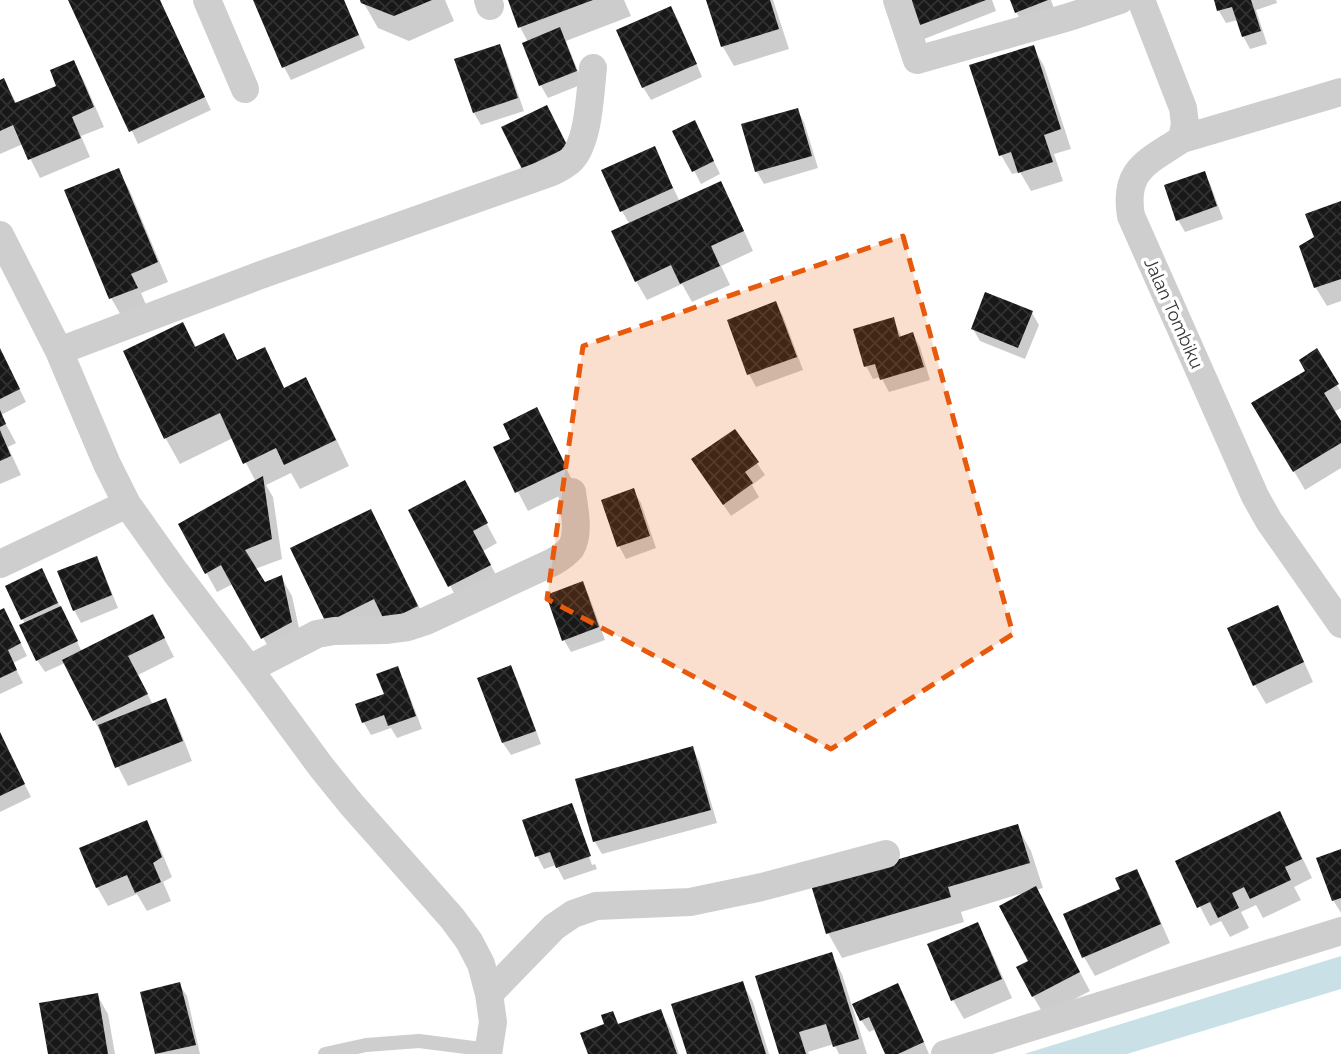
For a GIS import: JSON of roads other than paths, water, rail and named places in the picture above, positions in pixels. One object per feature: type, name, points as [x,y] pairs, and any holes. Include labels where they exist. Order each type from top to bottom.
[{"type":"street","points":[[207,0],[245,89]]},
{"type":"street","points":[[897,0],[917,60],[1066,9],[1120,0]]},
{"type":"street","points":[[1141,0],[1183,108],[1185,124],[1182,139]]},
{"type":"street","points":[[60,351],[257,276],[552,172],[570,161],[580,148],[593,68]]},
{"type":"street","name":"Jalan Tombiku","points":[[1341,92],[1182,139],[1141,167],[1130,187],[1129,200],[1131,216],[1255,496],[1269,521],[1341,624]]},
{"type":"street","points":[[0,235],[60,351],[107,464],[127,504],[344,796],[452,918],[469,941],[481,964],[489,994],[493,1022],[488,1052]]},
{"type":"street","points":[[249,669],[317,634],[385,630],[426,621],[553,562],[565,555],[572,546],[575,535],[572,492]]},
{"type":"street","points":[[0,564],[127,504]]},
{"type":"street","points":[[489,994],[554,927],[573,914],[596,906],[690,902],[762,887],[886,854]]},
{"type":"street","points":[[945,1054],[1341,931]]},
{"type":"lane","points":[[328,1054],[366,1045],[419,1041],[488,1052]]},
{"type":"water","points":[[1341,956],[1341,989],[1127,1054],[1024,1054]]}]
